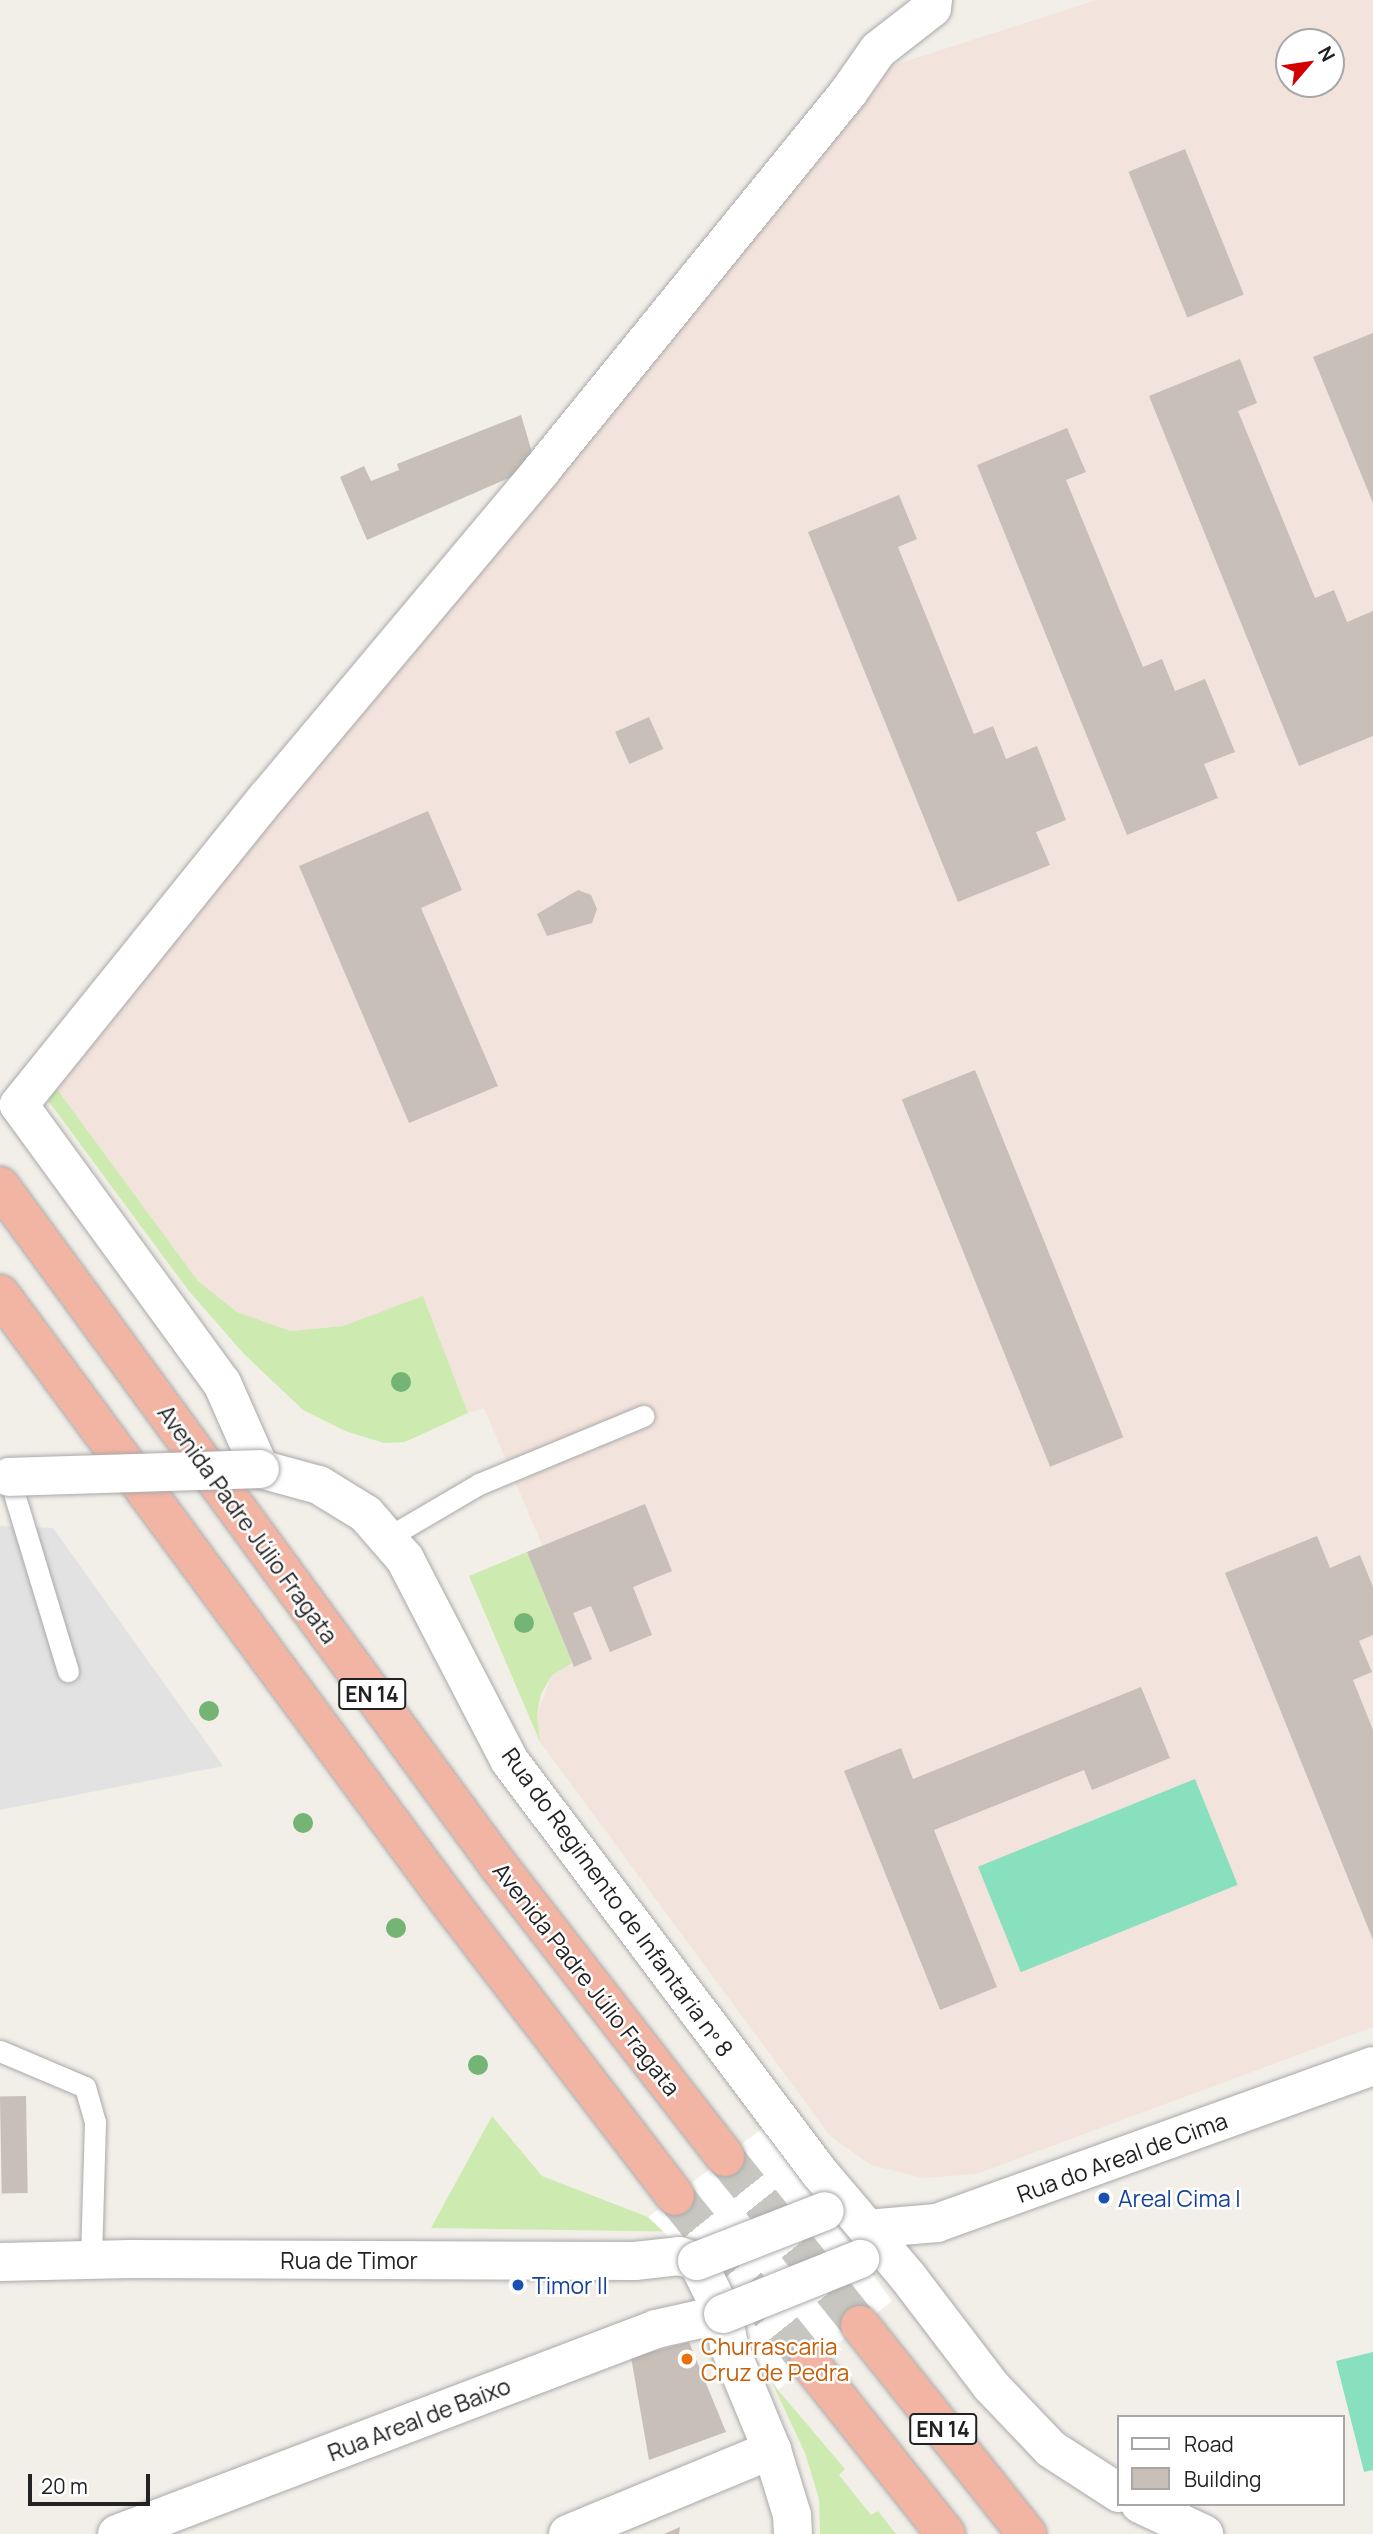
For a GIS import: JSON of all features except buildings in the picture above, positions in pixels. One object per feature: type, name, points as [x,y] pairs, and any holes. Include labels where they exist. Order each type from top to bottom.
[{"type":"highway","name":"Avenida Padre Júlio Fragata","points":[[0,1185],[498,1865],[725,2157]]},
{"type":"highway","name":"EN 14","points":[[0,1294],[448,1900],[675,2196]]},
{"type":"highway","name":"EN 14","points":[[860,2325],[1027,2534]]},
{"type":"highway","name":"EN 14","points":[[809,2362],[946,2534]]},
{"type":"street","points":[[260,1469],[222,1383],[19,1105],[268,796],[558,450],[848,93],[878,50],[932,8],[933,0]]},
{"type":"street","name":"Rua do Regimento de Infantaria nº 8","points":[[5,1477],[260,1469],[319,1485],[366,1514],[405,1559],[509,1760],[819,2172],[864,2244],[1051,2449],[1118,2492]]},
{"type":"street","name":"Rua do Areal de Cima","points":[[864,2244],[937,2224],[1373,2066]]},
{"type":"street","points":[[793,2534],[792,2515],[772,2450],[729,2346],[723,2314],[697,2261],[825,2211],[841,2213],[864,2244]]},
{"type":"street","name":"Rua Areal de Baixo","points":[[117,2534],[656,2329],[723,2314],[864,2244]]},
{"type":"street","name":"Rua de Timor","points":[[0,2262],[92,2259],[635,2261],[679,2256],[697,2261]]},
{"type":"street","points":[[568,2534],[772,2450]]},
{"type":"street","points":[[1144,2506],[1203,2534]]},
{"type":"lane","points":[[387,1538],[479,1483],[643,1416]]},
{"type":"lane","points":[[5,1477],[68,1671]]},
{"type":"lane","points":[[0,2052],[85,2087],[95,2123],[92,2259]]},
{"type":"shaded area","points":[[1097,0],[1373,0],[1373,2027],[976,2174],[923,2178],[871,2165],[831,2137],[540,1742],[537,1714],[552,1675],[527,1552],[542,1545],[484,1408],[468,1413],[423,1296],[343,1326],[291,1331],[237,1312],[198,1281],[54,1085],[888,67]]},
{"type":"shaded area","points":[[0,1526],[53,1528],[223,1766],[0,1810]]},
{"type":"green space","points":[[54,1085],[198,1281],[237,1312],[291,1331],[343,1326],[423,1296],[468,1413],[405,1442],[384,1443],[345,1431],[303,1410],[244,1354],[188,1290],[44,1095]]},
{"type":"green space","points":[[527,1552],[572,1663],[552,1675],[541,1694],[537,1714],[540,1742],[469,1576]]},
{"type":"green space","points":[[1195,1779],[1238,1885],[1021,1972],[978,1867]]},
{"type":"green space","points":[[492,2116],[542,2176],[648,2217],[675,2196],[704,2232],[431,2228]]},
{"type":"green space","points":[[860,2325],[778,2390],[845,2469],[839,2475],[871,2515],[878,2511],[896,2534],[820,2534],[819,2499],[805,2453],[768,2374]]},
{"type":"green space","points":[[1373,2352],[1373,2470],[1364,2472],[1336,2361]]},
{"type":"pier","points":[[764,2127],[892,2301],[778,2390],[668,2236],[648,2217]]},
{"type":"tunnel","points":[[725,2157],[860,2325]]},
{"type":"tunnel","points":[[675,2196],[809,2362]]},
{"type":"place","name":"Areal Cima I","points":[[1104,2198]]},
{"type":"place","name":"Timor II","points":[[518,2285]]},
{"type":"place","name":"Churrascaria Cruz de Pedra","points":[[687,2359]]}]
